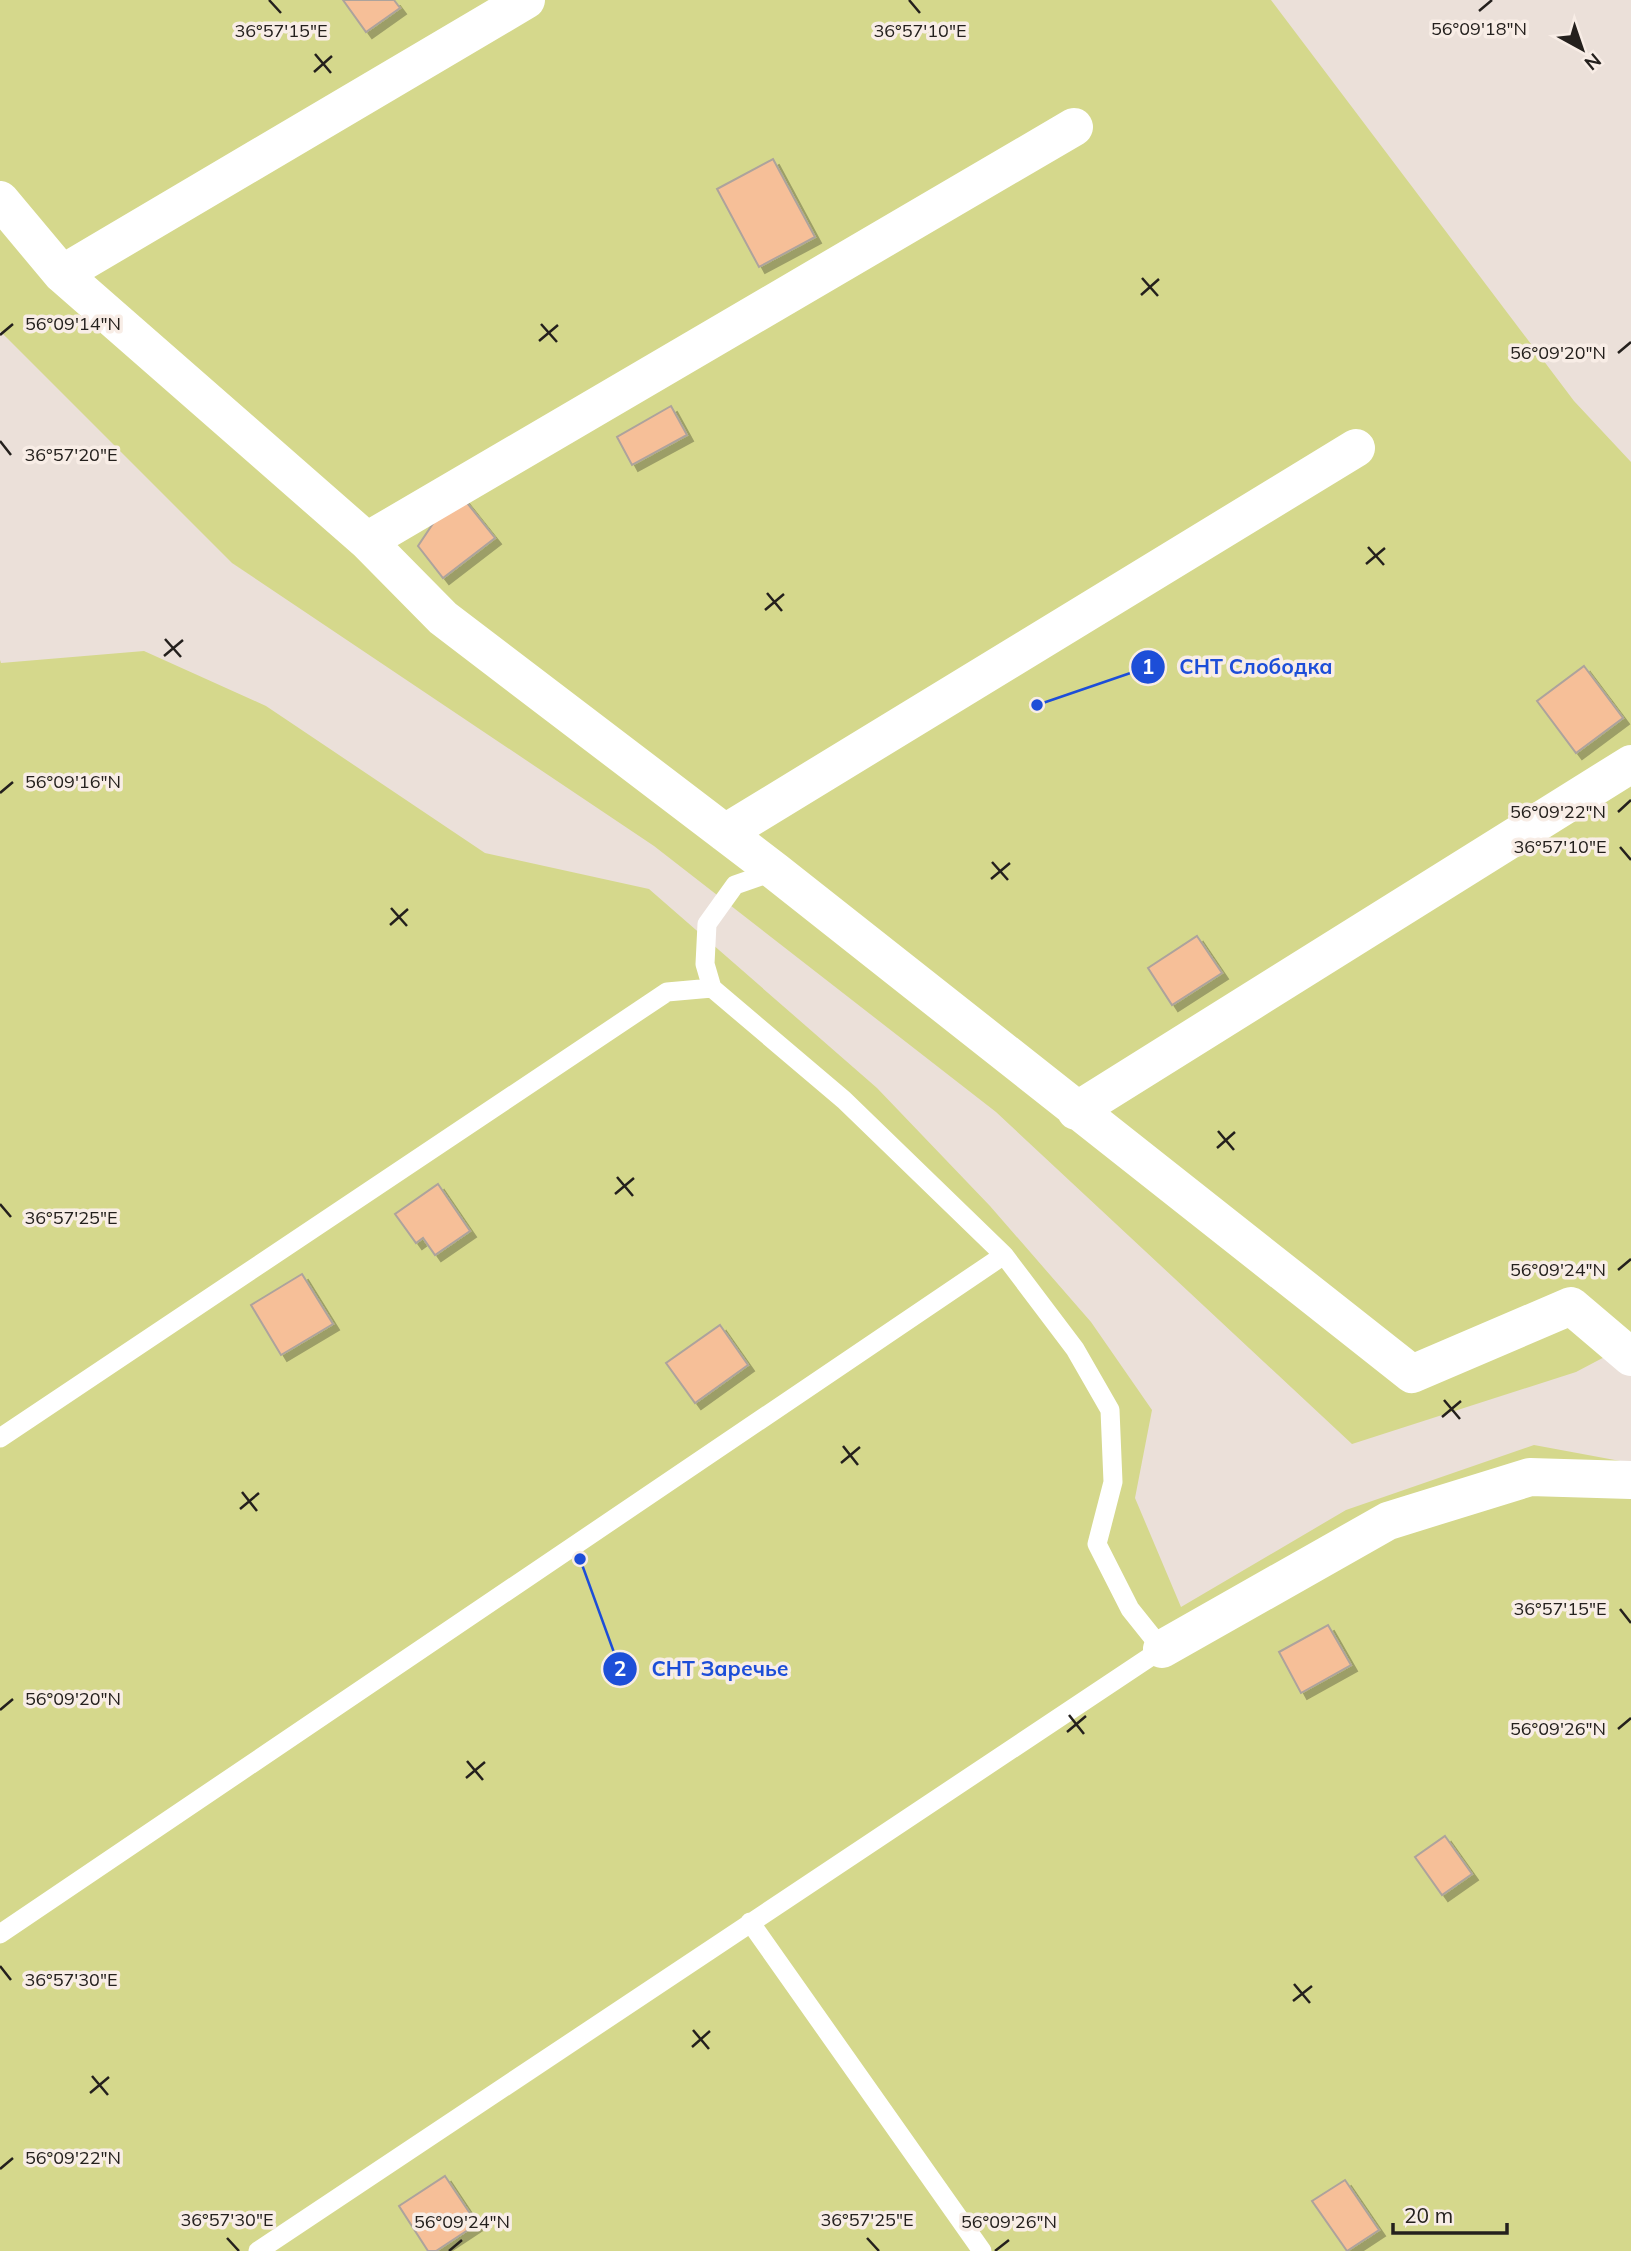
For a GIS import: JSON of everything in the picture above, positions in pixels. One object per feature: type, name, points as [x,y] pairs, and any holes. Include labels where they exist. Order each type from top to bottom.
[{"type":"street","points":[[62,274],[526,0]]},
{"type":"street","points":[[367,541],[1074,127]]},
{"type":"street","points":[[0,200],[62,274],[367,541],[443,618],[775,871],[1412,1374],[1571,1306],[1631,1357]]},
{"type":"street","points":[[725,833],[1356,449]]},
{"type":"street","points":[[1076,1111],[1631,764]]},
{"type":"street","points":[[1162,1649],[1388,1521],[1530,1477],[1631,1480]]},
{"type":"lane","points":[[258,2251],[1162,1649],[1130,1609],[1097,1544],[1113,1482],[1110,1410],[1075,1349],[1004,1255],[844,1100],[712,988],[705,964],[707,924],[735,885],[775,871]]},
{"type":"lane","points":[[0,1438],[667,992],[712,988]]},
{"type":"lane","points":[[0,1934],[1004,1255]]},
{"type":"lane","points":[[750,1922],[982,2251]]},
{"type":"green space","points":[[0,0],[1271,0],[1574,401],[1631,462],[1631,1343],[1576,1372],[1352,1444],[996,1112],[654,846],[232,563],[0,331]]},
{"type":"green space","points":[[144,651],[266,706],[485,853],[649,889],[877,1088],[990,1206],[1091,1322],[1152,1410],[1135,1498],[1181,1607],[1346,1510],[1534,1445],[1631,1463],[1631,2251],[0,2251],[0,660],[1,663]]},
{"type":"building","points":[[343,0],[394,0],[400,8],[366,32]]},
{"type":"building","points":[[773,159],[815,237],[759,267],[717,189]]},
{"type":"building","points":[[671,406],[687,435],[632,465],[617,437]]},
{"type":"building","points":[[456,489],[495,538],[443,578],[418,546]]},
{"type":"building","points":[[1584,666],[1623,718],[1576,753],[1537,701]]},
{"type":"building","points":[[1197,936],[1222,973],[1172,1005],[1148,968]]},
{"type":"building","points":[[438,1184],[470,1231],[435,1255],[423,1238],[416,1243],[395,1214]]},
{"type":"building","points":[[302,1274],[333,1324],[281,1355],[251,1305]]},
{"type":"building","points":[[720,1325],[748,1365],[695,1403],[666,1363]]},
{"type":"building","points":[[1328,1625],[1351,1665],[1301,1693],[1279,1652]]},
{"type":"building","points":[[1445,1836],[1472,1874],[1442,1895],[1415,1857]]},
{"type":"building","points":[[445,2176],[477,2224],[436,2251],[428,2251],[399,2206]]},
{"type":"building","points":[[1345,2180],[1379,2230],[1347,2251],[1312,2201]]},
{"type":"place","name":"СНТ Слободка","points":[[1037,705]]},
{"type":"place","name":"СНТ Заречье","points":[[580,1559]]}]
